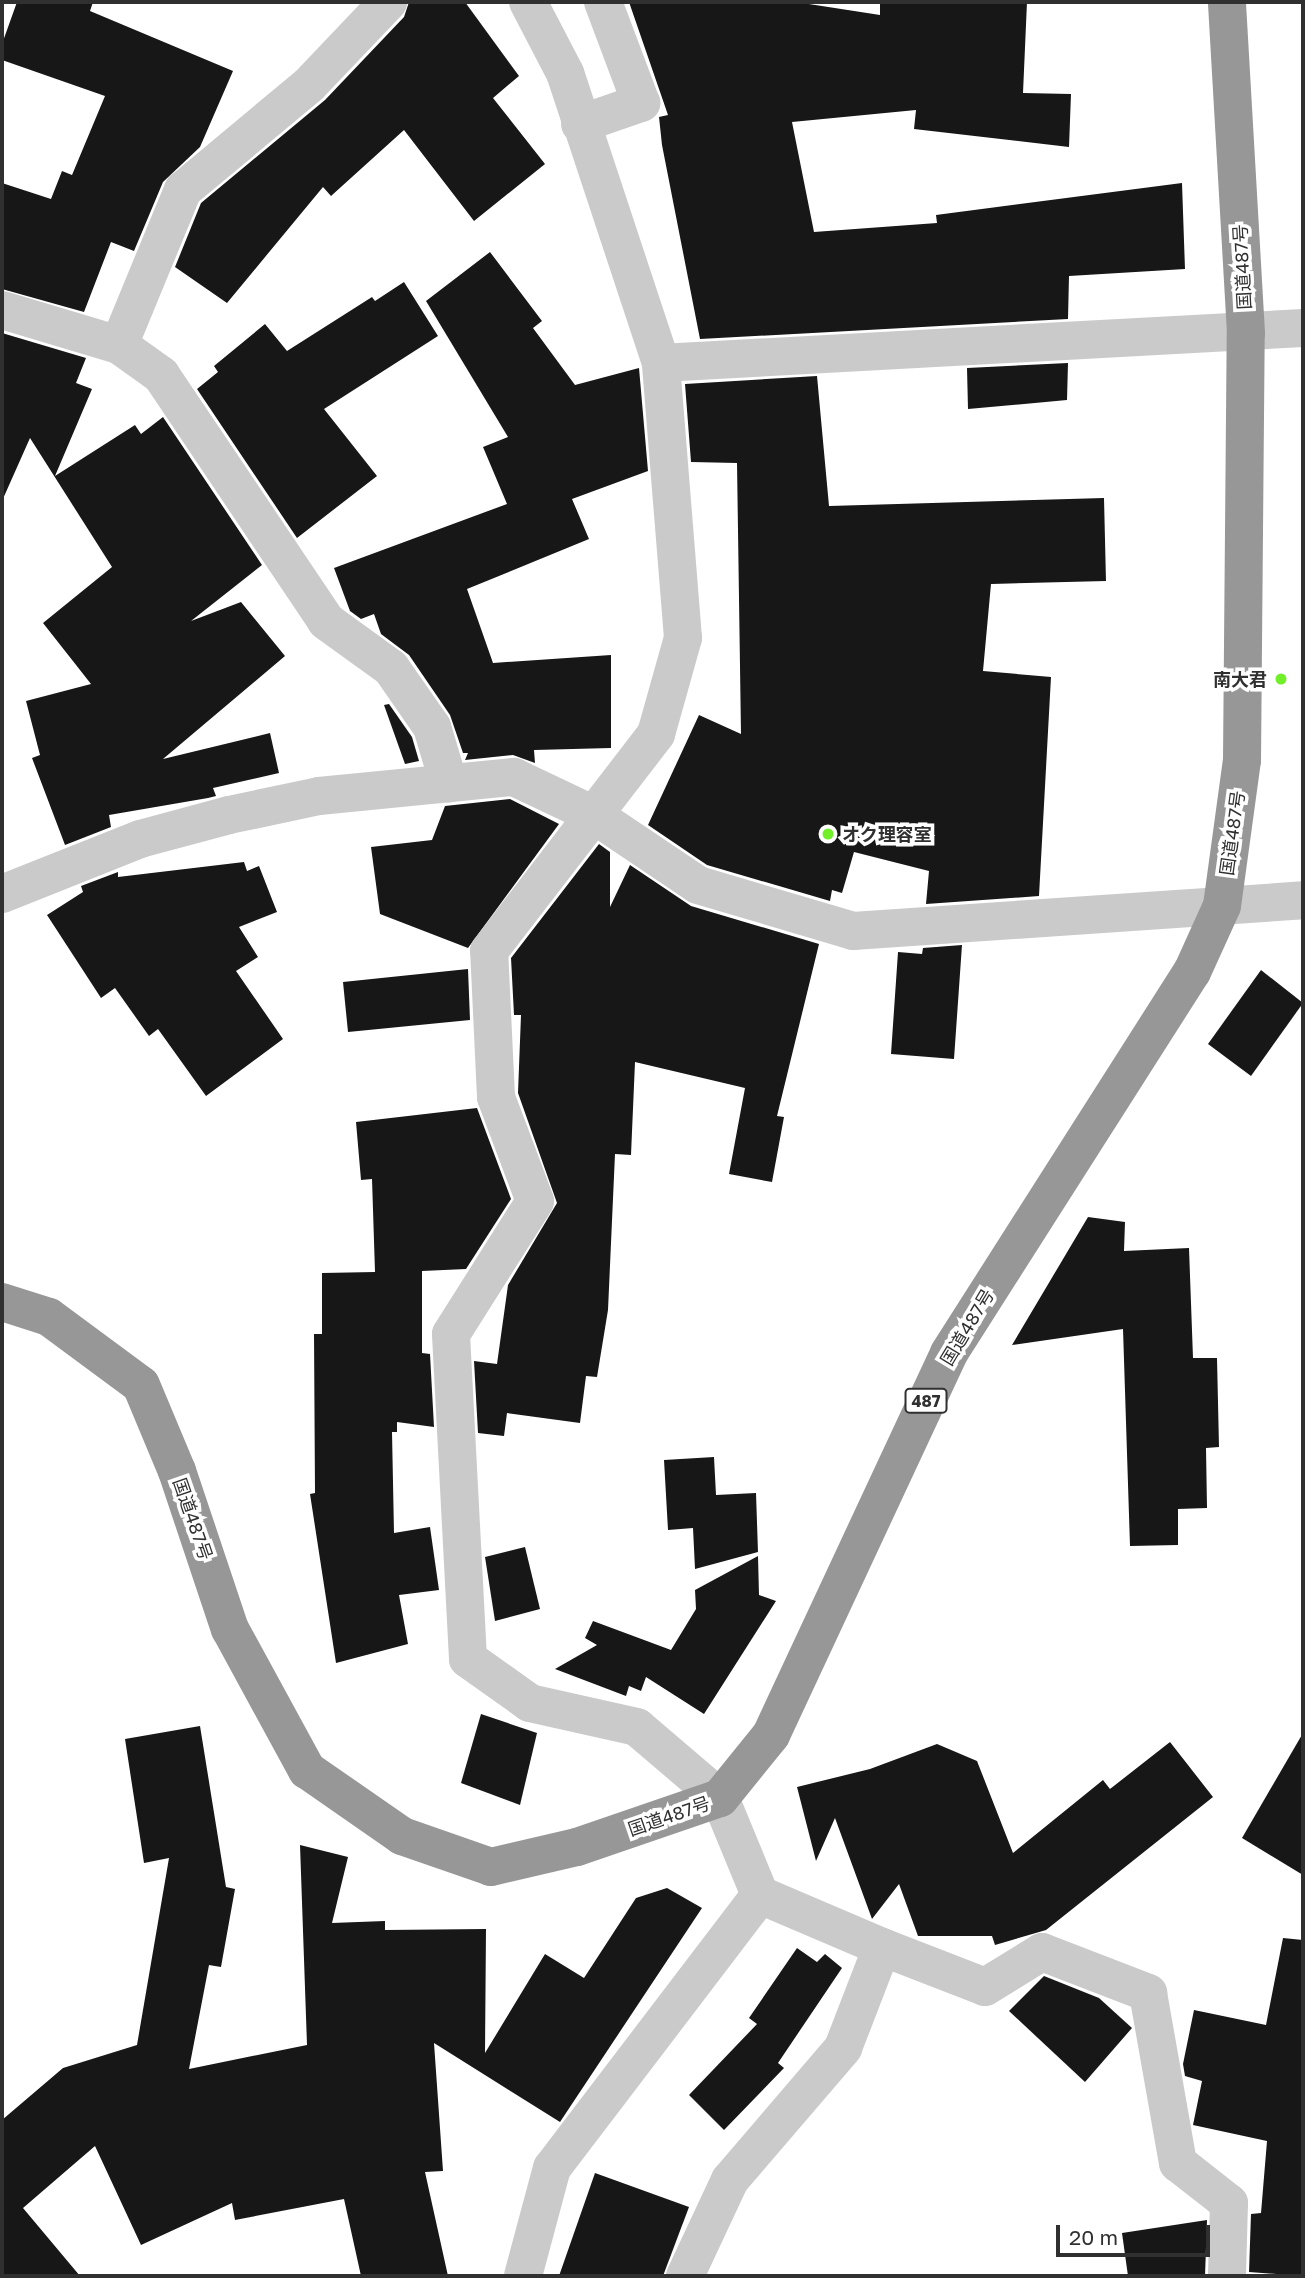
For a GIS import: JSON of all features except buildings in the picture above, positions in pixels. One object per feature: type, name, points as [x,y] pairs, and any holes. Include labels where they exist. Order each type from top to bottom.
[{"type":"highway","name":"国道487号","points":[[2,1302],[49,1317],[141,1385],[177,1471],[230,1629],[307,1770],[402,1836],[491,1867],[577,1847],[720,1798],[771,1735],[949,1353],[1192,972],[1222,906],[1242,760],[1246,332],[1227,2]]},
{"type":"street","points":[[120,345],[183,190],[309,85],[388,2]]},
{"type":"street","points":[[528,2],[565,73],[661,363],[683,638],[656,734],[489,951],[496,1097],[535,1201],[451,1334],[468,1659],[530,1703],[637,1727],[720,1798],[760,1895],[985,1987],[1042,1952],[1149,1993],[1178,2163],[1229,2203],[1227,2276]]},
{"type":"street","points":[[580,124],[641,103],[603,2]]},
{"type":"street","points":[[2,310],[120,345],[161,375],[326,621],[391,668],[432,727],[449,784]]},
{"type":"street","points":[[661,363],[1303,328]]},
{"type":"street","points":[[2,894],[140,839],[229,816],[319,796],[514,777],[594,815],[698,885],[853,931],[1303,900]]},
{"type":"street","points":[[523,2276],[552,2168],[760,1895]]},
{"type":"street","points":[[685,2276],[730,2180],[843,2048],[882,1947]]},
{"type":"place","name":"南大君","points":[[1281,679]]},
{"type":"place","name":"オク理容室","points":[[828,834]]}]
